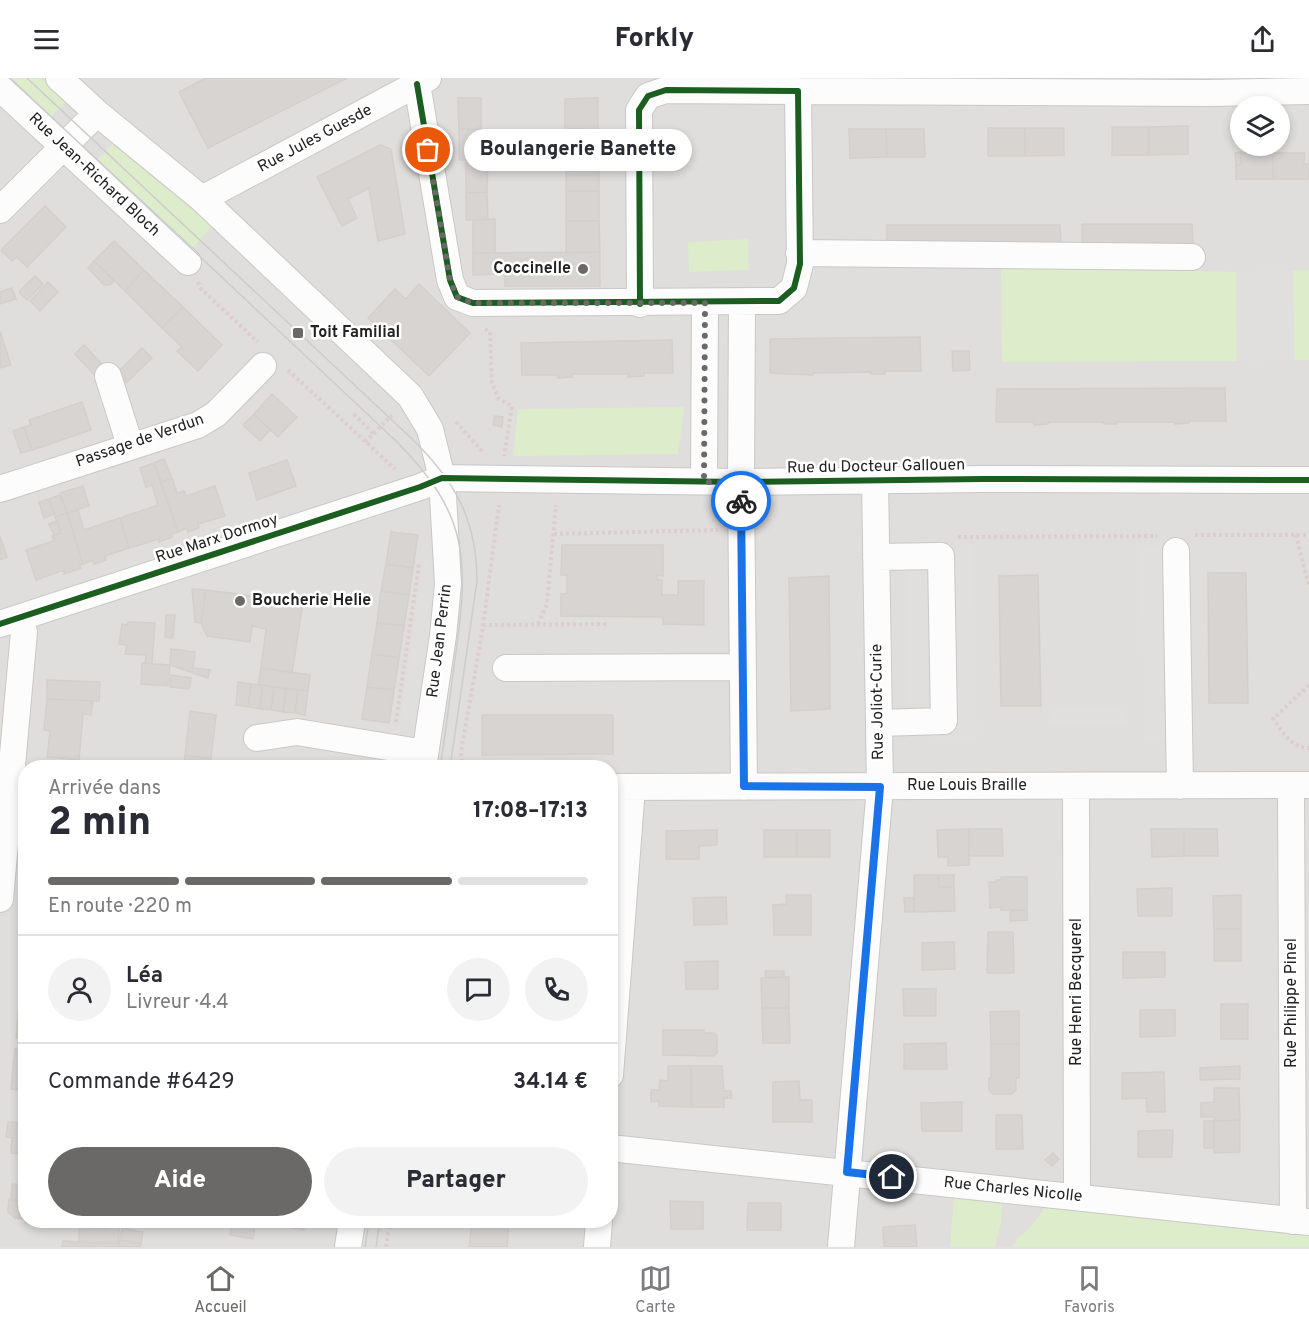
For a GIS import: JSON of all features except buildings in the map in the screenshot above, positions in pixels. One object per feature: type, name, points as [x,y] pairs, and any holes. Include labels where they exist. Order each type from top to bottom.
[{"type":"street","points":[[59,78],[97,113],[202,199]]},
{"type":"street","points":[[422,81],[450,280],[457,297],[473,303],[779,302],[794,288],[800,264],[798,91]]},
{"type":"street","name":"Rue Jules Guesde","points":[[202,199],[422,81]]},
{"type":"street","name":"Rue Jean-Richard Bloch","points":[[0,88],[188,262]]},
{"type":"street","points":[[640,304],[639,110],[648,96],[666,90],[1208,93],[1309,91]]},
{"type":"street","points":[[0,210],[97,113]]},
{"type":"street","name":"Rue Jean Perrin","points":[[202,199],[410,396],[430,429],[442,478],[448,584],[443,636],[424,760]]},
{"type":"street","points":[[799,253],[1192,257]]},
{"type":"street","points":[[742,302],[744,786]]},
{"type":"street","points":[[704,482],[705,303]]},
{"type":"street","name":"Passage de Verdun","points":[[0,489],[130,445],[198,425],[216,414],[269,359]]},
{"type":"street","points":[[108,376],[130,445]]},
{"type":"street","name":"Rue du Docteur Gallouen","points":[[442,478],[499,469],[704,482],[1309,480]]},
{"type":"street","name":"Rue Marx Dormoy","points":[[10,621],[442,478]]},
{"type":"street","name":"Rue Joliot-Curie","points":[[841,1247],[880,787],[875,480]]},
{"type":"street","points":[[1176,541],[1180,786]]},
{"type":"street","points":[[876,557],[941,556],[944,722],[879,723]]},
{"type":"street","points":[[0,899],[24,632],[10,621]]},
{"type":"street","points":[[506,668],[743,667]]},
{"type":"street","points":[[257,738],[297,732],[424,760]]},
{"type":"street","name":"Rue Louis Braille","points":[[621,787],[1300,785]]},
{"type":"street","name":"Rue Philippe Pinel","points":[[1300,785],[1301,1221]]},
{"type":"street","name":"Rue Henri Becquerel","points":[[1076,786],[1077,1197]]},
{"type":"street","points":[[618,866],[621,787]]},
{"type":"street","name":"Rue Charles Nicolle","points":[[618,1149],[1301,1221]]},
{"type":"street","points":[[348,1247],[351,1228]]},
{"type":"street","points":[[597,1247],[598,1228]]},
{"type":"path","points":[[188,262],[201,289],[269,359],[401,474],[408,490]]},
{"type":"path","points":[[462,760],[483,625],[499,469],[504,459],[512,406],[499,399],[492,383],[490,332],[483,328]]},
{"type":"path","points":[[354,414],[374,434]]},
{"type":"path","points":[[450,416],[488,457]]},
{"type":"path","points":[[538,624],[548,604],[556,502]]},
{"type":"path","points":[[554,534],[718,530],[718,523]]},
{"type":"path","points":[[1296,535],[1309,586]]},
{"type":"path","points":[[941,556],[947,537],[1176,541],[1309,535]]},
{"type":"path","points":[[396,723],[420,561]]},
{"type":"path","points":[[483,625],[609,624]]},
{"type":"path","points":[[1309,685],[1273,719],[1292,743],[1301,748],[1309,748]]},
{"type":"path","points":[[386,1247],[389,1228]]},
{"type":"shaded area","points":[[0,78],[1309,78],[1309,1247],[0,1247]]},
{"type":"shaded area","points":[[1293,270],[1294,360],[1237,361],[1236,272]]},
{"type":"shaded area","points":[[974,544],[977,740],[931,740],[931,704],[909,704],[907,565],[930,545]]},
{"type":"shaded area","points":[[1164,548],[1167,740],[1145,740],[1141,549]]},
{"type":"shaded area","points":[[424,560],[439,582],[419,732],[402,712]]},
{"type":"shaded area","points":[[1050,706],[1126,706],[1127,725],[1050,725]]},
{"type":"green space","points":[[1,78],[41,78],[66,102],[46,121]]},
{"type":"green space","points":[[112,144],[212,226],[188,253],[93,164]]},
{"type":"green space","points":[[748,239],[749,270],[689,272],[688,242]]},
{"type":"green space","points":[[1001,266],[1236,272],[1237,361],[1002,362]]},
{"type":"green space","points":[[1293,270],[1309,270],[1309,360],[1294,360]]},
{"type":"green space","points":[[684,407],[678,454],[513,456],[518,409]]},
{"type":"green space","points":[[954,1198],[1002,1200],[1001,1222],[995,1247],[950,1247]]},
{"type":"green space","points":[[1045,1207],[1309,1232],[1309,1247],[1013,1247]]},
{"type":"tram line","points":[[10,78],[396,441],[438,492],[451,517],[462,566],[460,625],[441,760]]},
{"type":"tram line","points":[[27,78],[410,437],[439,468],[451,485],[473,538],[477,581],[451,760]]},
{"type":"tram line","points":[[365,1247],[368,1228]]},
{"type":"tram line","points":[[376,1247],[379,1228]]},
{"type":"cycle path","points":[[417,84],[450,280],[457,297],[473,303],[779,301],[794,288],[800,264],[798,91],[666,90],[648,96],[639,110],[640,304]]},
{"type":"cycle path","points":[[0,624],[442,478],[741,482],[983,479],[1309,480]]},
{"type":"way so far","points":[[428,150],[450,280],[457,297],[473,303],[705,303],[704,482],[741,482],[741,501]]},
{"type":"place","name":"Boulangerie Banette","points":[[428,150]]},
{"type":"place","name":"Coccinelle","points":[[583,269]]},
{"type":"place","name":"Toit Familial","points":[[298,333]]},
{"type":"place","name":"Boucherie Helie","points":[[240,601]]},
{"type":"route","points":[[741,501],[744,786],[880,787],[847,1172],[892,1177]]}]
